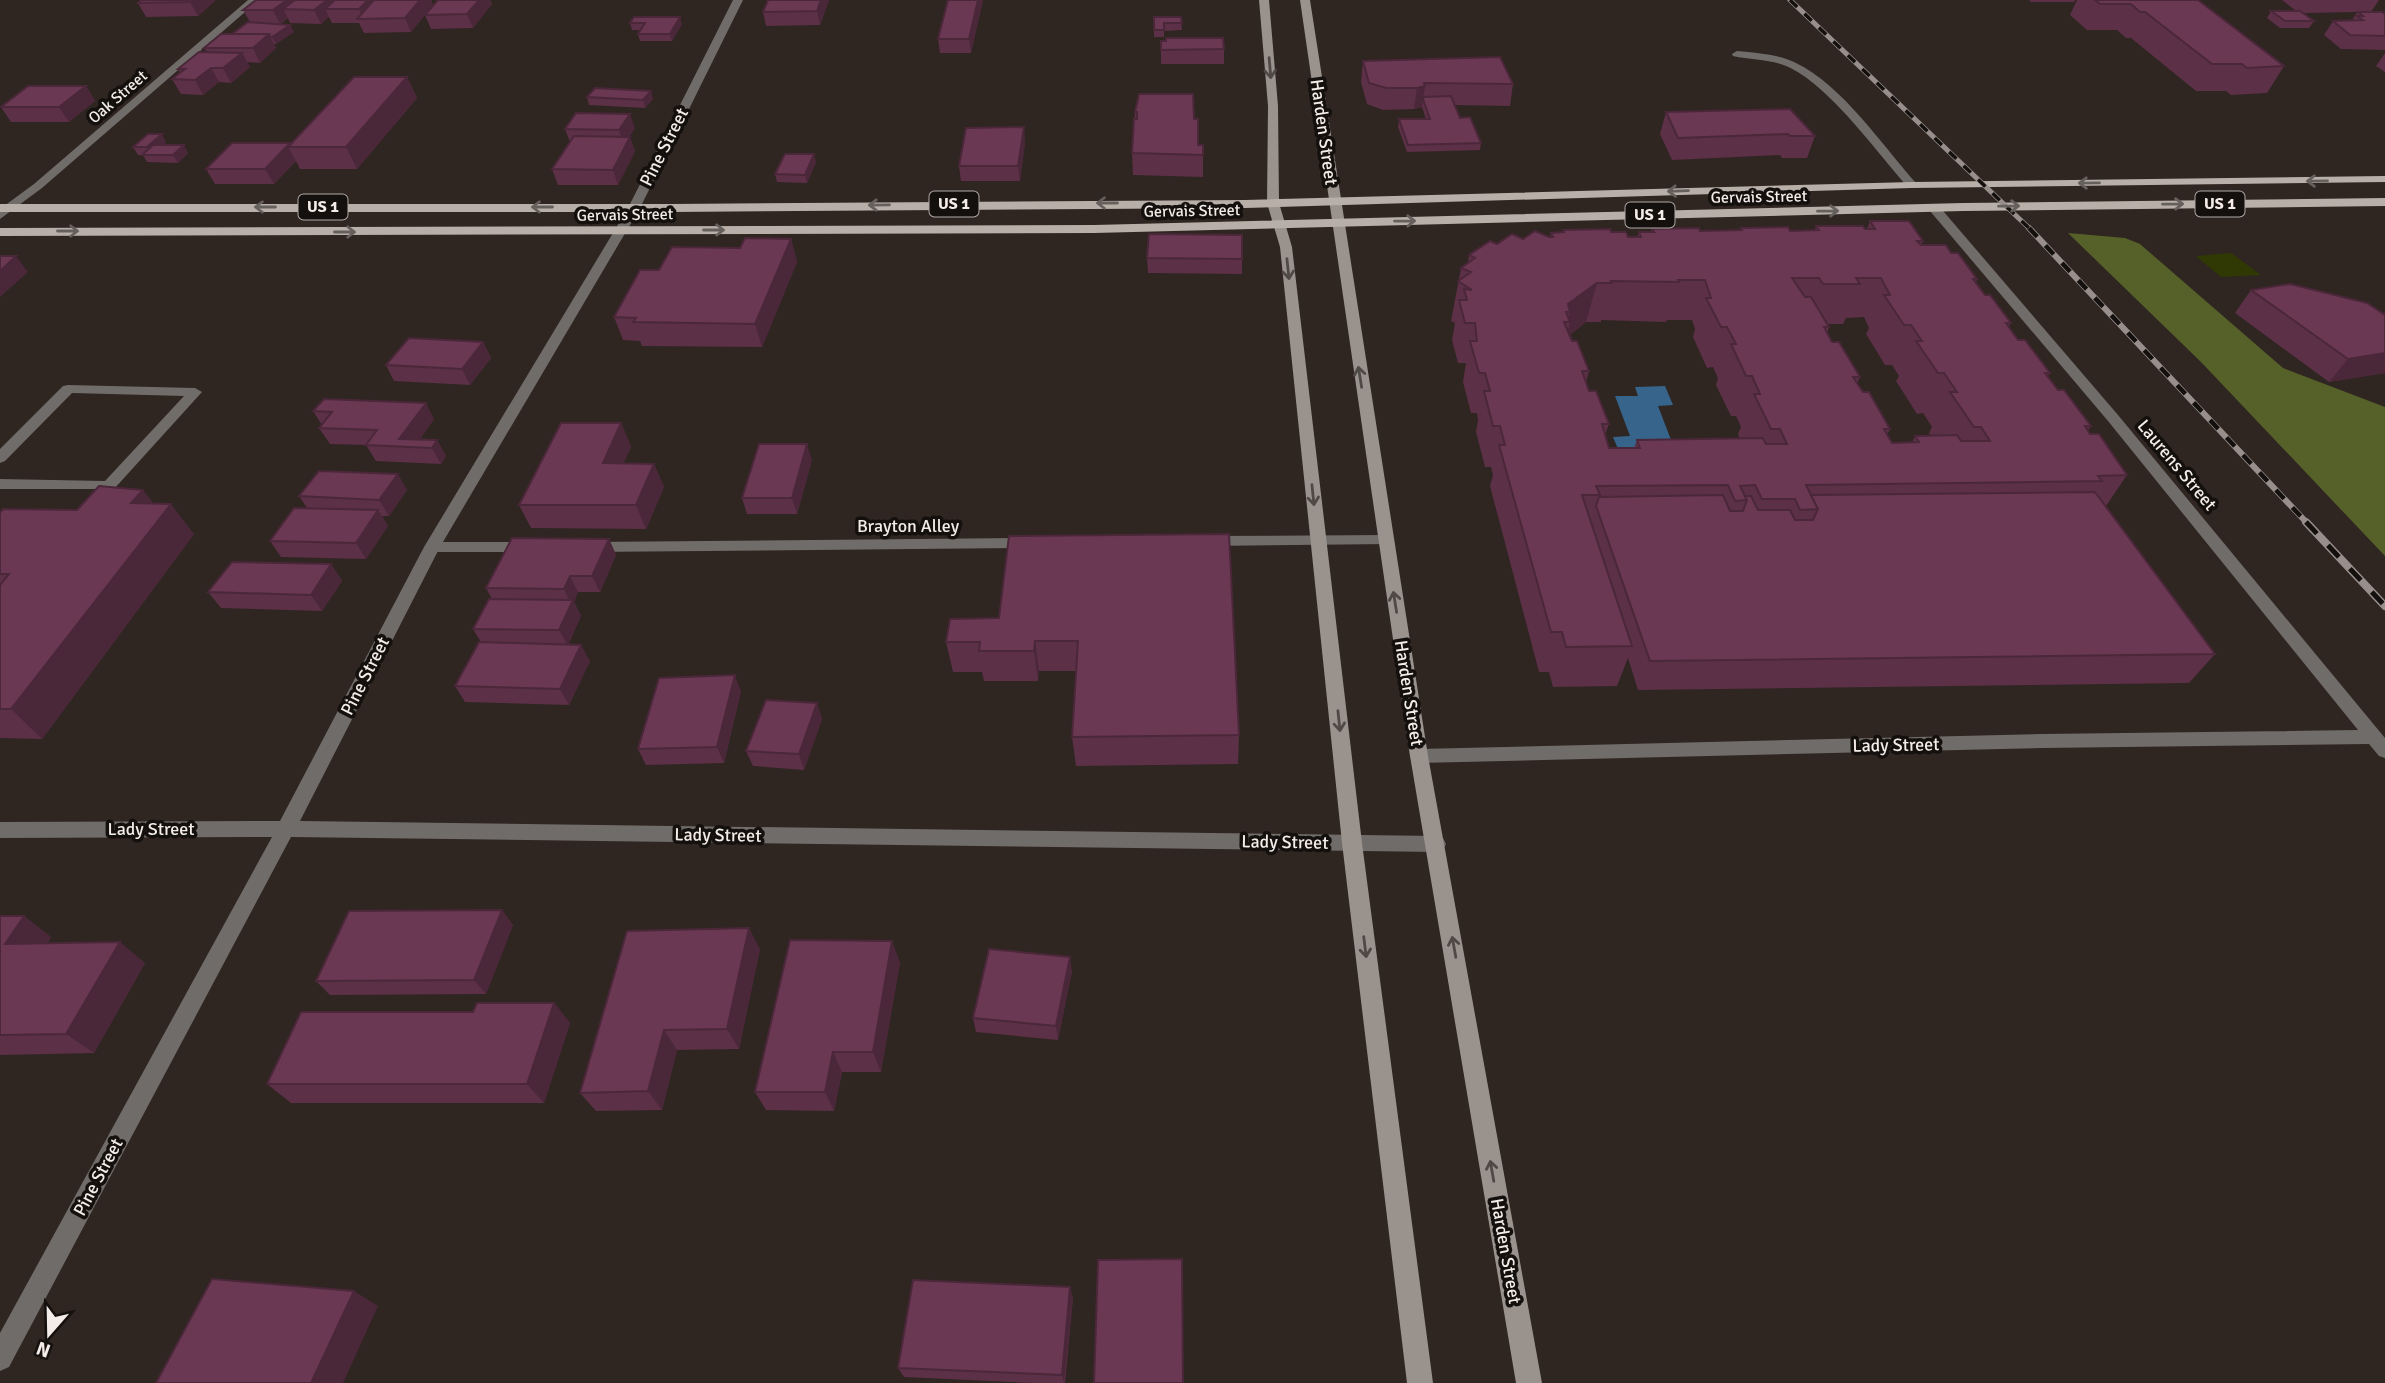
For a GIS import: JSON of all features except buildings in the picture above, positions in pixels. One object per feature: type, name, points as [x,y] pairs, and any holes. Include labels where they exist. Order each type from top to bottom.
[{"type":"main road","points":[[1264,0],[1273,106],[1273,203],[1281,226],[1352,843],[1420,1383]]},
{"type":"main road","name":"Harden Street","points":[[1305,0],[1419,756],[1529,1383]]},
{"type":"main road","name":"Gervais Street","points":[[6,208],[634,208],[1273,203],[1912,185],[2385,180]]},
{"type":"main road","name":"Gervais Street","points":[[0,232],[1281,226],[1934,208],[2385,202]]},
{"type":"street","name":"Oak Street","points":[[0,215],[254,0]]},
{"type":"street","name":"Pine Street","points":[[0,1358],[286,830],[432,547],[634,208],[738,0]]},
{"type":"street","points":[[1737,54],[1770,58],[1794,65],[1819,83],[1912,185]]},
{"type":"street","name":"Laurens Street","points":[[1934,208],[2113,418],[2379,744]]},
{"type":"street","points":[[0,458],[68,389],[195,392],[109,486],[0,484]]},
{"type":"street","points":[[1185,541],[1385,540]]},
{"type":"street","name":"Brayton Alley","points":[[569,547],[944,546],[1048,543]]},
{"type":"street","points":[[432,547],[541,547]]},
{"type":"street","name":"Lady Street","points":[[1419,756],[2042,741],[2379,744]]},
{"type":"street","name":"Lady Street","points":[[0,830],[286,830],[1436,844]]},
{"type":"green space","points":[[2068,233],[2125,238],[2140,244],[2283,368],[2385,407],[2385,556],[2201,362]]},
{"type":"green space","points":[[2231,253],[2261,275],[2221,277],[2196,256]]},
{"type":"water","points":[[1665,386],[1673,405],[1658,406],[1673,445],[1621,456],[1613,437],[1630,436],[1615,396],[1638,396],[1635,387]]},
{"type":"railway","points":[[1790,0],[2030,229]]},
{"type":"railway","points":[[2030,229],[2308,524]]},
{"type":"railway","points":[[2306,522],[2385,606]]}]
